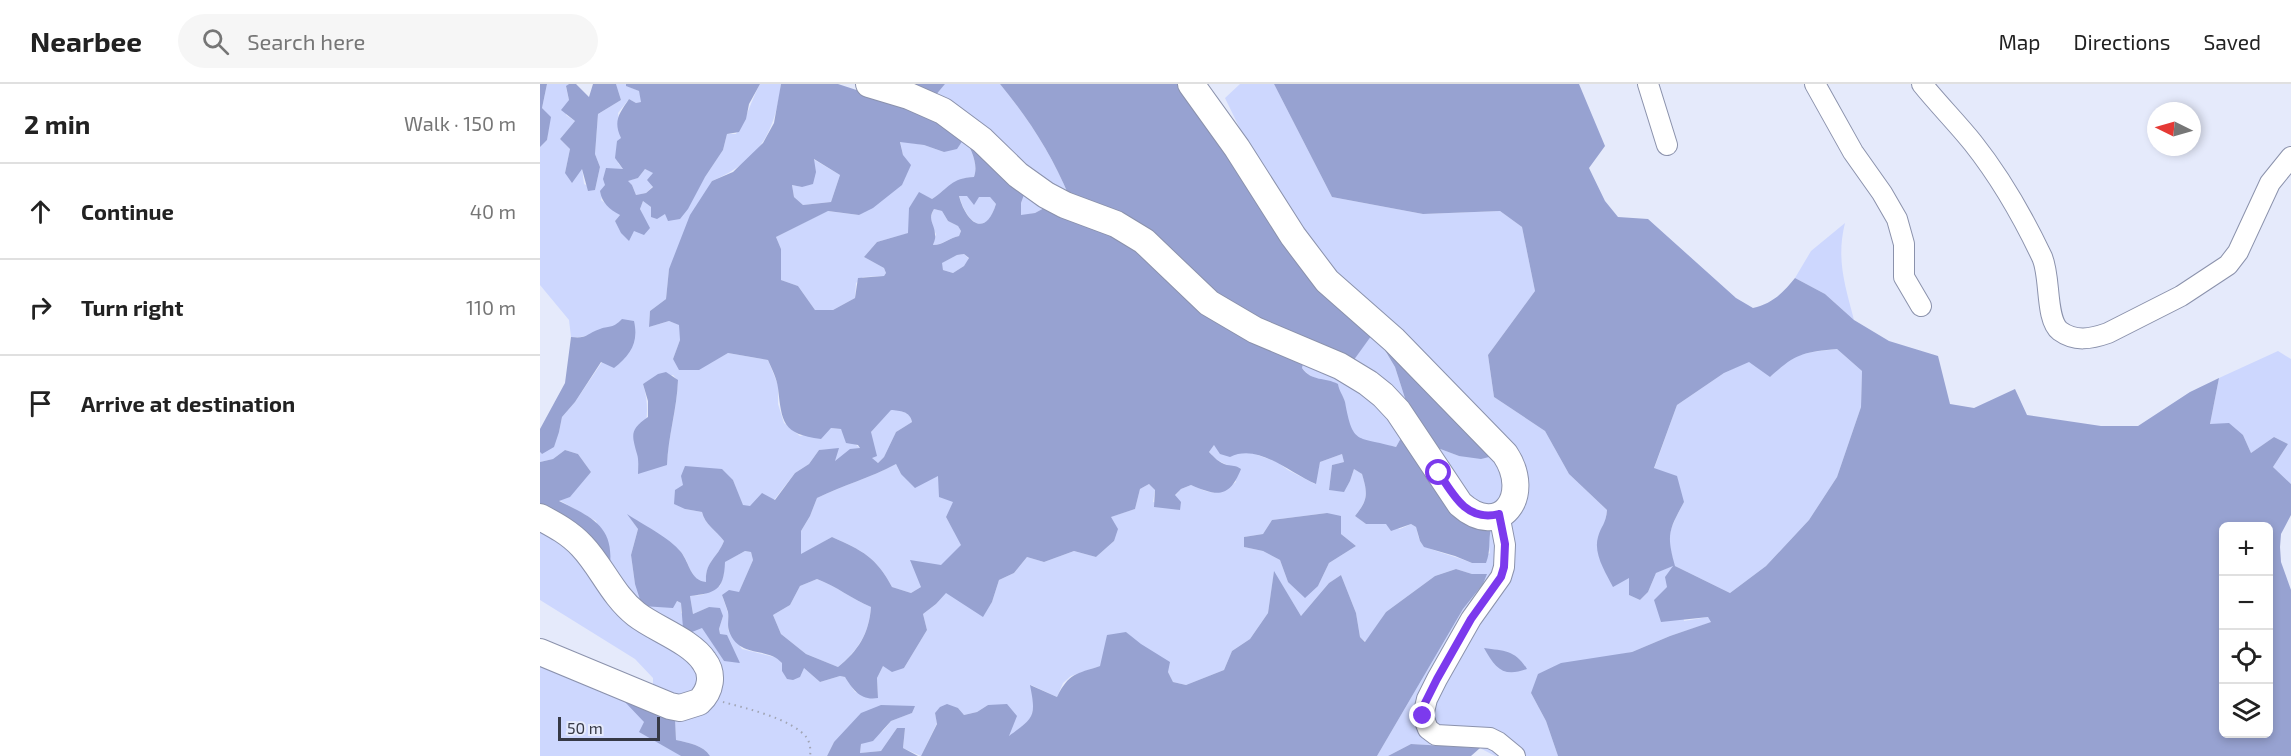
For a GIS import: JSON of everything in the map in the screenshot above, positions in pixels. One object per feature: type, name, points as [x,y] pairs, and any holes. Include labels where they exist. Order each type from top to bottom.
[{"type":"main road","points":[[869,84],[909,96],[942,111],[982,140],[1018,174],[1046,195],[1116,225],[1144,241],[1209,303],[1261,333],[1361,378],[1383,395],[1398,411],[1450,491],[1460,504],[1475,514],[1487,516],[1499,514],[1510,506],[1517,486],[1512,465],[1505,454],[1408,353],[1341,296],[1318,272],[1231,138],[1191,84]]},
{"type":"main road","points":[[540,517],[560,528],[582,546],[615,594],[627,607],[647,622],[697,652],[704,659],[710,681],[704,698],[691,706],[670,706],[652,701],[591,671],[540,652]]},
{"type":"street","points":[[1648,84],[1667,145]]},
{"type":"street","points":[[1815,84],[1853,152],[1897,219],[1904,244],[1904,277],[1922,306]]},
{"type":"street","points":[[1922,84],[1972,142],[2002,185],[2046,266],[2053,322],[2059,330],[2081,339],[2095,338],[2108,333],[2181,296],[2228,265],[2238,252],[2270,183],[2291,157]]},
{"type":"street","points":[[1499,514],[1505,544],[1501,577],[1471,619],[1437,679],[1424,705],[1423,716],[1428,729],[1436,735],[1445,737],[1471,735],[1490,738],[1515,756]]},
{"type":"path","points":[[704,698],[755,711],[799,730],[808,739],[810,756]]},
{"type":"shaded area","points":[[540,84],[547,84],[542,108],[551,117],[547,140],[540,147]]},
{"type":"shaded area","points":[[547,84],[569,84],[566,87],[569,100],[566,115],[575,121],[560,139],[570,149],[565,173],[582,168],[584,184],[595,190],[600,167],[595,154],[598,114],[621,100],[616,84],[626,84],[639,91],[642,102],[636,103],[629,99],[618,113],[621,138],[618,163],[623,169],[616,170],[605,185],[601,200],[620,215],[615,221],[634,231],[644,218],[640,209],[643,201],[661,215],[665,214],[705,177],[723,150],[727,134],[736,134],[740,128],[760,84],[781,84],[774,117],[762,143],[742,164],[712,181],[669,269],[666,299],[650,311],[649,327],[669,321],[680,325],[680,340],[673,359],[699,369],[728,353],[768,360],[778,385],[778,404],[784,423],[800,436],[831,428],[841,429],[845,436],[860,448],[834,462],[838,449],[819,450],[809,464],[795,473],[774,500],[751,506],[743,506],[733,480],[684,485],[685,509],[702,512],[708,524],[724,541],[709,565],[706,583],[696,578],[684,556],[676,547],[629,516],[638,529],[631,555],[635,584],[681,603],[681,613],[702,627],[724,661],[719,629],[723,616],[709,607],[693,614],[690,596],[702,595],[720,586],[724,574],[724,562],[745,551],[751,552],[753,560],[739,592],[722,595],[728,613],[728,630],[742,649],[778,658],[782,663],[804,668],[820,682],[840,676],[845,677],[855,692],[878,698],[877,678],[883,666],[904,668],[927,630],[923,614],[946,592],[983,616],[992,602],[999,580],[1014,573],[1027,557],[1044,562],[1074,551],[1096,557],[1114,541],[1110,517],[1135,509],[1140,489],[1149,484],[1155,490],[1153,502],[1180,510],[1175,496],[1181,489],[1191,485],[1209,492],[1223,490],[1236,482],[1227,465],[1217,460],[1209,452],[1214,445],[1252,453],[1277,462],[1315,484],[1320,462],[1342,454],[1344,462],[1332,465],[1329,490],[1344,491],[1354,469],[1362,474],[1366,496],[1355,516],[1366,524],[1386,524],[1400,529],[1411,524],[1416,527],[1423,545],[1472,563],[1490,553],[1488,541],[1491,528],[1511,517],[1524,506],[1528,489],[1524,465],[1357,301],[1265,180],[1225,98],[1240,84],[1274,84],[1332,197],[1423,214],[1500,211],[1522,227],[1535,291],[1488,355],[1494,397],[1545,431],[1569,474],[1607,510],[1605,523],[1598,538],[1630,578],[1629,595],[1640,600],[1648,592],[1656,573],[1674,565],[1670,532],[1684,502],[1654,469],[1677,405],[1724,373],[1749,361],[1770,377],[1800,355],[1837,349],[1862,371],[1861,407],[1837,477],[1809,520],[1766,566],[1730,593],[1675,566],[1684,621],[1708,617],[1712,622],[1632,652],[1597,659],[1531,693],[1546,721],[1558,756],[1495,756],[1480,748],[1411,744],[1388,756],[1377,756],[1463,609],[1483,584],[1486,574],[1472,574],[1456,569],[1435,576],[1386,612],[1366,642],[1360,637],[1356,613],[1341,575],[1329,583],[1301,616],[1274,572],[1268,613],[1250,639],[1232,651],[1224,670],[1186,685],[1173,682],[1168,672],[1126,632],[1100,666],[1071,676],[1063,683],[1057,697],[1031,685],[1033,711],[1031,716],[1023,726],[1008,737],[988,705],[977,712],[964,715],[958,708],[935,713],[937,723],[921,756],[903,748],[905,728],[897,728],[881,751],[860,753],[861,744],[883,731],[891,721],[912,713],[914,706],[834,742],[827,756],[710,756],[700,747],[676,740],[675,718],[719,695],[616,581],[596,521],[559,500],[591,472],[578,454],[565,450],[553,459],[540,462],[540,452],[542,454],[559,432],[562,417],[602,362],[614,327],[587,336],[571,337],[569,320],[540,285],[540,147],[547,140],[550,117],[542,108]],"holes":[[[673,375],[678,381],[667,464],[638,473],[647,419],[643,384]],[[1327,513],[1341,534],[1356,546],[1329,563],[1318,586],[1288,582],[1280,560],[1263,551],[1244,547],[1244,537],[1263,534],[1272,520]]]},
{"type":"shaded area","points":[[576,84],[589,97],[593,84],[616,84],[621,100],[598,114],[595,154],[600,167],[595,190],[588,191],[582,169],[572,183],[565,173],[570,149],[560,139],[575,121],[561,110],[569,100],[566,86]]},
{"type":"shaded area","points":[[626,84],[760,84],[749,104],[746,119],[739,132],[727,134],[723,150],[680,219],[668,221],[665,214],[657,219],[651,217],[651,207],[643,201],[640,209],[650,228],[644,235],[634,231],[629,241],[621,233],[615,221],[620,215],[602,199],[600,191],[605,185],[603,179],[606,168],[623,169],[615,158],[617,141],[621,138],[617,127],[620,113],[629,99],[636,103],[641,102],[639,91]],"holes":[[[645,169],[653,173],[647,180],[653,187],[646,193],[636,195],[628,181],[638,178]]]},
{"type":"shaded area","points":[[781,84],[838,84],[915,109],[964,136],[1025,192],[1021,203],[1021,215],[1035,213],[1046,207],[1113,232],[1127,240],[1205,311],[1267,344],[1304,360],[1302,368],[1310,375],[1338,384],[1351,426],[1359,437],[1396,447],[1401,438],[1406,435],[1430,479],[1449,507],[1475,525],[1491,528],[1486,563],[1472,563],[1424,547],[1416,527],[1411,524],[1391,531],[1386,524],[1366,524],[1355,516],[1366,496],[1362,474],[1354,469],[1344,492],[1329,490],[1332,465],[1344,462],[1342,454],[1320,462],[1316,484],[1263,456],[1241,454],[1230,457],[1220,454],[1214,445],[1209,452],[1215,458],[1224,464],[1241,469],[1232,486],[1227,490],[1215,493],[1191,485],[1181,489],[1175,495],[1181,502],[1180,510],[1154,507],[1155,490],[1149,484],[1140,489],[1135,509],[1111,517],[1118,529],[1114,541],[1096,557],[1074,551],[1044,562],[1027,557],[1014,573],[999,580],[992,602],[983,617],[946,593],[923,614],[927,630],[904,668],[892,672],[883,666],[877,678],[878,698],[862,696],[854,690],[845,677],[840,676],[820,682],[804,668],[800,677],[793,680],[787,679],[782,671],[782,663],[776,658],[746,649],[734,640],[729,631],[728,612],[722,595],[729,590],[739,592],[753,560],[751,552],[745,551],[725,562],[723,579],[712,592],[690,596],[693,614],[709,607],[720,608],[723,616],[719,629],[720,634],[727,635],[740,663],[724,661],[702,628],[692,632],[683,628],[681,603],[677,601],[673,608],[642,606],[635,584],[631,555],[638,529],[627,514],[663,536],[676,547],[693,575],[706,582],[707,569],[724,541],[708,524],[702,512],[674,504],[675,490],[683,485],[681,476],[685,466],[722,469],[733,480],[743,505],[750,506],[762,493],[775,500],[795,473],[809,464],[819,450],[839,448],[835,461],[850,449],[860,448],[858,445],[846,443],[841,429],[831,428],[821,439],[798,434],[791,430],[783,418],[777,381],[768,360],[728,353],[699,370],[679,370],[673,359],[680,340],[679,325],[669,321],[649,327],[650,311],[666,299],[669,269],[690,215],[712,181],[733,172],[763,143],[774,123]],"holes":[[[965,137],[975,161],[974,177],[960,179],[932,199],[919,192],[909,208],[908,233],[877,242],[864,257],[884,268],[886,273],[884,276],[858,278],[855,298],[833,310],[815,310],[798,286],[781,280],[781,249],[776,237],[828,211],[859,215],[873,208],[902,185],[911,165],[903,155],[900,142],[924,145],[944,152],[957,149]],[[814,159],[840,175],[831,202],[803,205],[794,197],[792,185],[802,187],[813,184],[816,172]],[[959,196],[967,196],[974,205],[979,197],[990,197],[996,204],[992,215],[981,224],[976,223],[966,213]],[[934,209],[942,211],[948,221],[958,226],[961,231],[959,236],[933,245],[935,231],[931,216]],[[964,254],[969,258],[964,266],[953,273],[943,270],[942,263],[957,255]],[[891,410],[907,414],[912,422],[896,432],[884,457],[878,463],[872,458],[877,456],[871,432]],[[896,464],[901,474],[915,488],[938,476],[939,497],[953,502],[946,517],[961,545],[941,565],[910,560],[921,587],[911,593],[892,587],[881,569],[868,556],[832,537],[801,554],[801,531],[817,498]],[[817,579],[871,607],[865,634],[857,648],[838,667],[806,654],[781,634],[773,615],[790,605],[800,586]]]},
{"type":"shaded area","points":[[897,84],[945,84],[935,96]]},
{"type":"shaded area","points":[[945,84],[1000,84],[1039,137],[1069,196],[1048,186],[935,96]]},
{"type":"shaded area","points":[[1000,84],[1178,84],[1374,333],[1351,364],[1265,327],[1069,196],[1039,137]]},
{"type":"shaded area","points":[[1274,84],[1579,84],[1605,146],[1589,168],[1605,201],[1618,217],[1648,219],[1736,298],[1753,308],[1777,297],[1795,278],[1825,294],[1854,320],[1889,341],[1938,356],[1950,404],[1974,408],[2015,389],[2027,415],[2101,426],[2138,426],[2190,392],[2219,378],[2210,424],[2229,423],[2243,435],[2251,453],[2274,437],[2288,444],[2273,467],[2291,484],[2291,515],[2281,534],[2280,547],[2281,562],[2291,590],[2291,756],[1558,756],[1546,721],[1531,693],[1538,674],[1561,663],[1632,652],[1711,622],[1708,617],[1661,622],[1654,600],[1667,587],[1665,577],[1673,566],[1656,573],[1648,592],[1640,600],[1629,595],[1629,578],[1613,587],[1597,550],[1598,537],[1606,519],[1607,510],[1569,474],[1545,431],[1494,397],[1488,355],[1535,291],[1522,227],[1500,211],[1423,214],[1332,197]],"holes":[[[1837,349],[1862,371],[1861,407],[1837,477],[1809,520],[1766,566],[1730,593],[1675,566],[1670,546],[1670,532],[1684,502],[1677,476],[1654,468],[1677,405],[1724,373],[1749,362],[1770,377],[1786,363],[1800,356],[1816,351]]]},
{"type":"shaded area","points":[[964,136],[975,161],[974,177],[956,182],[932,199],[919,193],[909,208],[909,233],[877,242],[864,257],[884,268],[886,273],[884,276],[863,277],[856,283],[855,298],[833,310],[815,310],[798,286],[781,280],[781,249],[776,237],[827,211],[859,215],[903,155],[900,141],[924,145],[944,152]]},
{"type":"shaded area","points":[[813,159],[840,175],[831,202],[803,205],[794,197],[792,185],[802,187]]},
{"type":"shaded area","points":[[645,169],[654,173],[653,186],[646,193],[636,195],[632,185],[627,181],[638,178]]},
{"type":"shaded area","points":[[1025,192],[1046,207],[1035,213],[1021,216],[1021,203]]},
{"type":"shaded area","points":[[959,195],[990,197],[996,204],[992,215],[981,224],[976,223],[966,212]]},
{"type":"shaded area","points":[[934,209],[942,211],[948,221],[958,226],[961,231],[959,236],[933,245],[936,234],[931,222]]},
{"type":"shaded area","points":[[1845,223],[1841,248],[1842,260],[1854,320],[1825,294],[1795,278],[1811,251]]},
{"type":"shaded area","points":[[964,254],[969,259],[964,266],[953,273],[943,270],[941,263]]},
{"type":"shaded area","points":[[622,319],[634,321],[635,336],[632,348],[614,368],[601,362],[575,402],[562,417],[554,447],[542,454],[540,452],[540,429],[565,383],[571,337],[584,337],[600,329],[614,326]]},
{"type":"shaded area","points":[[1373,332],[1395,367],[1411,417],[1351,364]]},
{"type":"shaded area","points":[[1376,335],[1493,456],[1481,459],[1459,456],[1435,447],[1411,417],[1395,367]]},
{"type":"shaded area","points":[[2278,351],[2291,359],[2291,484],[2273,467],[2288,444],[2274,437],[2251,453],[2243,435],[2210,424],[2219,378]]},
{"type":"shaded area","points":[[1304,360],[1357,385],[1406,435],[1401,438],[1396,447],[1370,442],[1356,436],[1349,426],[1341,394],[1333,386],[1306,372],[1302,368]]},
{"type":"shaded area","points":[[666,372],[678,380],[667,465],[638,474],[634,433],[635,429],[648,417],[648,401],[643,384],[658,374]]},
{"type":"shaded area","points":[[891,409],[907,414],[912,422],[896,432],[884,457],[878,463],[871,458],[871,432]]},
{"type":"shaded area","points":[[1435,447],[1459,456],[1493,456],[1507,480],[1499,504],[1484,506],[1473,501],[1460,488]]},
{"type":"shaded area","points":[[565,450],[578,454],[591,472],[570,497],[559,501],[589,517],[604,531],[610,551],[610,564],[540,510],[540,462],[553,459]]},
{"type":"shaded area","points":[[896,464],[901,474],[938,476],[954,502],[946,517],[962,545],[921,587],[911,593],[892,587],[881,569],[868,556],[832,537],[801,555],[801,531],[817,498]]},
{"type":"shaded area","points":[[1327,513],[1341,516],[1341,534],[1356,546],[1329,563],[1318,586],[1305,598],[1288,582],[1280,560],[1263,551],[1244,547],[1244,537],[1263,534],[1272,520]]},
{"type":"shaded area","points":[[540,525],[689,656],[699,672],[698,687],[684,697],[653,692],[653,678],[635,659],[540,600]]},
{"type":"shaded area","points":[[1456,569],[1472,574],[1487,574],[1483,584],[1463,609],[1377,756],[921,756],[937,724],[935,713],[947,704],[958,708],[964,715],[977,712],[988,705],[1007,704],[1017,716],[1009,736],[1032,715],[1030,685],[1057,697],[1065,683],[1074,676],[1100,666],[1107,635],[1126,632],[1170,662],[1168,672],[1173,682],[1186,685],[1224,670],[1232,651],[1250,639],[1268,613],[1274,571],[1301,616],[1329,583],[1341,575],[1356,613],[1360,637],[1365,642],[1386,612],[1435,576]]},
{"type":"shaded area","points":[[817,579],[871,607],[868,625],[861,641],[838,667],[806,654],[781,634],[773,615],[790,605],[800,586]]},
{"type":"shaded area","points":[[1484,648],[1514,655],[1527,669],[1519,672],[1506,672],[1496,666]]},
{"type":"shaded area","points":[[540,660],[632,701],[646,724],[681,756],[540,756]]},
{"type":"shaded area","points":[[632,701],[675,718],[676,740],[700,747],[710,756],[681,756],[639,732],[644,722],[625,702]]},
{"type":"shaded area","points":[[881,705],[915,706],[912,713],[891,721],[873,741],[861,744],[860,753],[881,751],[897,728],[905,728],[903,748],[918,756],[827,756],[834,742],[861,713]]},
{"type":"shaded area","points":[[1411,744],[1480,748],[1471,756],[1388,756]]},
{"type":"route","points":[[1423,716],[1424,705],[1437,679],[1471,619],[1501,577],[1505,556],[1504,530],[1499,514],[1481,516],[1466,509],[1455,498],[1439,473]]}]
